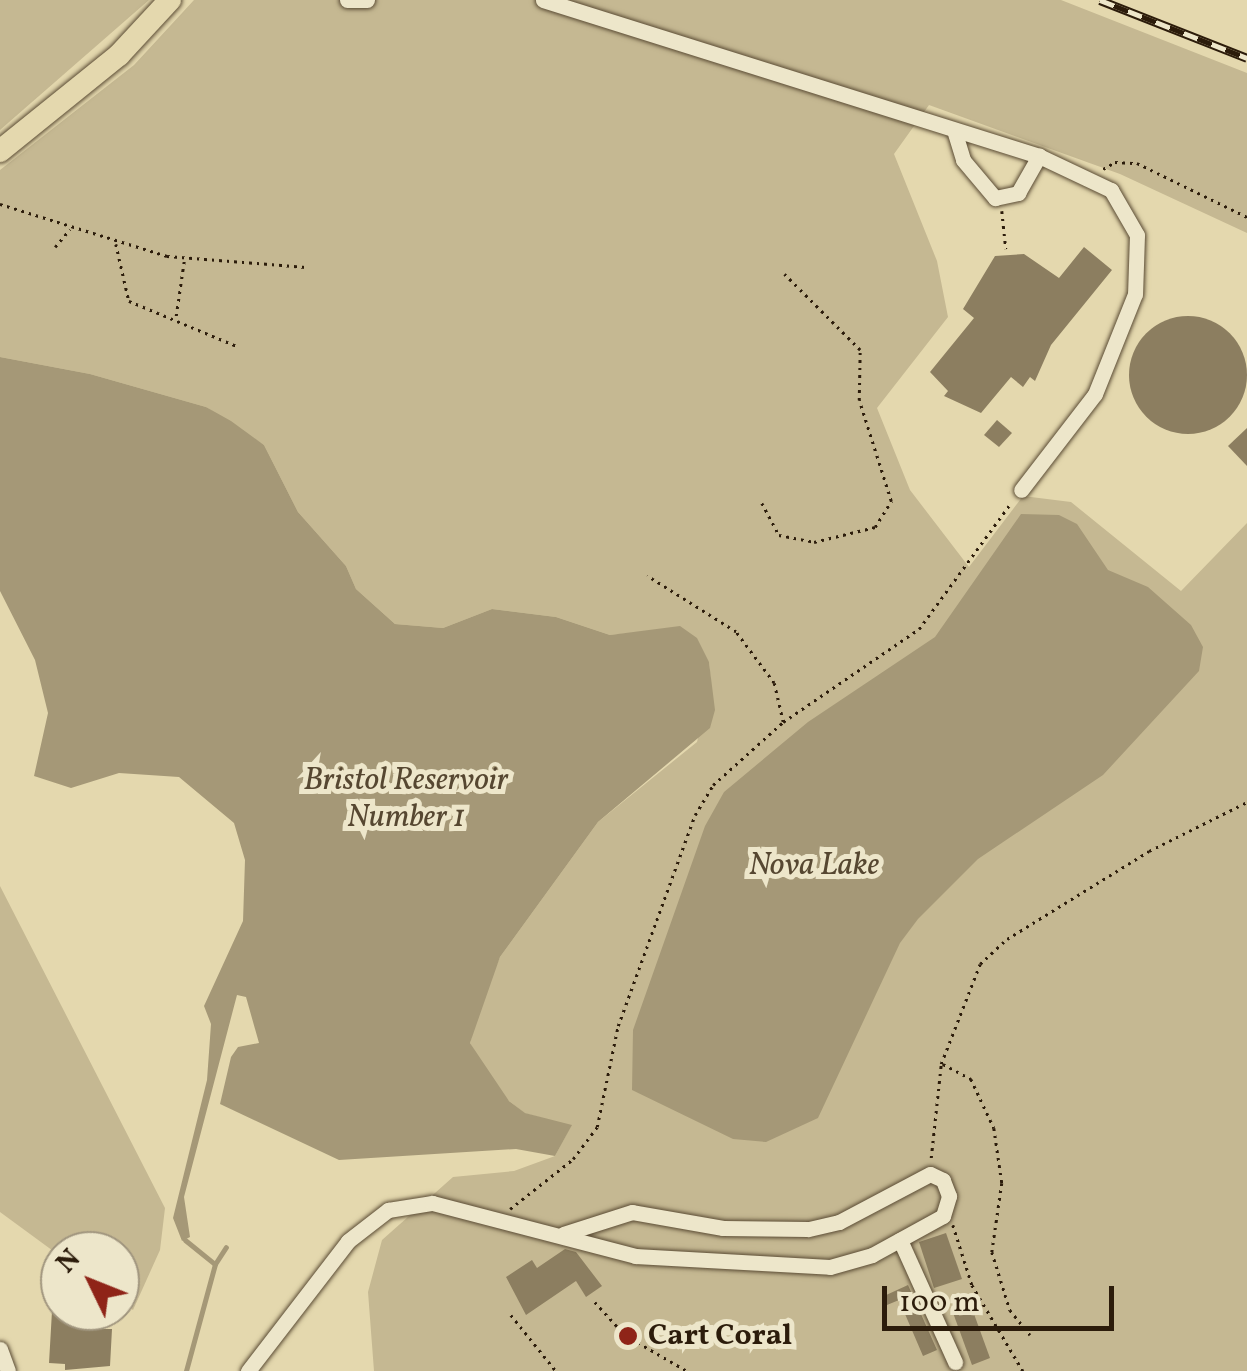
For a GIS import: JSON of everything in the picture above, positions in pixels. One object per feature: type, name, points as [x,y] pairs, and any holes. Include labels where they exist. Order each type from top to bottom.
[{"type":"highway","points":[[0,151],[119,55],[170,0]]},
{"type":"street","points":[[347,0],[367,0]]},
{"type":"street","points":[[542,0],[1039,156],[1093,177],[1122,202],[1132,220],[1139,254],[1135,294],[1096,394],[1022,490]]},
{"type":"street","points":[[954,130],[974,176],[1000,198],[1018,194],[1039,156]]},
{"type":"street","points":[[248,1371],[369,1220],[388,1210],[432,1203],[503,1218],[635,1256],[770,1268],[830,1268],[900,1240],[946,1211],[947,1186],[930,1174],[839,1222],[808,1229],[741,1230],[632,1212],[563,1234]]},
{"type":"street","points":[[900,1240],[955,1362]]},
{"type":"street","points":[[0,1350],[8,1371]]},
{"type":"path","points":[[1093,177],[1115,162],[1137,163],[1247,217]]},
{"type":"path","points":[[1000,198],[1006,249]]},
{"type":"path","points":[[0,204],[184,260],[306,267]]},
{"type":"path","points":[[55,247],[70,228]]},
{"type":"path","points":[[116,242],[129,301],[238,347]]},
{"type":"path","points":[[176,318],[184,296],[184,260]]},
{"type":"path","points":[[762,503],[779,535],[814,542],[875,527],[891,501],[859,400],[860,350],[784,274]]},
{"type":"path","points":[[503,1218],[573,1159],[597,1127],[618,1026],[695,814],[720,778],[783,722],[919,629],[1022,490]]},
{"type":"path","points":[[647,576],[736,632],[774,683],[783,722]]},
{"type":"path","points":[[930,1174],[942,1064],[964,993],[991,952],[1149,850],[1247,802]]},
{"type":"path","points":[[942,1064],[971,1078],[994,1128],[1002,1173],[995,1267],[1010,1310],[1030,1335]]},
{"type":"path","points":[[946,1211],[972,1286],[1024,1371]]},
{"type":"path","points":[[594,1302],[632,1341],[687,1371]]},
{"type":"path","points":[[511,1315],[556,1371]]},
{"type":"shaded area","points":[[0,0],[149,0],[0,130]]},
{"type":"shaded area","points":[[194,0],[1061,0],[1247,73],[1247,233],[1120,174],[929,105],[894,154],[937,261],[948,317],[877,408],[910,490],[969,567],[1023,496],[1071,502],[1181,591],[1247,523],[1247,1371],[374,1371],[368,1292],[382,1240],[453,1177],[514,1171],[555,1156],[571,1126],[524,1113],[498,1092],[470,1043],[481,1002],[500,957],[598,822],[697,742],[711,683],[709,662],[641,632],[610,635],[556,617],[492,609],[443,628],[395,624],[356,589],[346,566],[298,512],[264,445],[206,407],[90,374],[0,357],[0,170],[134,65]]},
{"type":"shaded area","points":[[0,886],[165,1208],[160,1250],[140,1294],[140,1231],[40,1231],[40,1241],[0,1212]]},
{"type":"water","name":"Bristol Reservoir Number 1","points":[[0,357],[90,374],[206,407],[231,421],[264,445],[298,512],[346,566],[356,589],[395,624],[443,628],[492,609],[556,617],[610,635],[680,626],[697,638],[709,662],[715,710],[710,728],[598,822],[500,957],[470,1043],[509,1101],[525,1113],[572,1125],[555,1156],[516,1149],[339,1160],[220,1104],[231,1057],[238,1047],[259,1043],[246,997],[237,995],[184,1197],[190,1237],[182,1241],[173,1218],[207,1080],[211,1024],[204,1006],[243,921],[245,860],[234,823],[179,777],[119,773],[71,788],[34,776],[48,713],[35,660],[0,591]]},
{"type":"water","name":"Nova Lake","points":[[1021,514],[1059,515],[1077,524],[1108,570],[1148,587],[1191,625],[1203,647],[1199,671],[1103,775],[978,859],[918,919],[900,943],[818,1118],[766,1142],[733,1139],[632,1090],[633,1030],[705,826],[724,792],[808,722],[935,637]]},
{"type":"building","points":[[1084,247],[1112,270],[1051,345],[1035,381],[1030,377],[1023,387],[1011,377],[981,413],[944,396],[948,391],[930,372],[974,318],[963,309],[995,256],[1024,254],[1059,278]]},
{"type":"building","points":[[1188,316],[1211,320],[1230,333],[1243,352],[1247,375],[1243,398],[1230,417],[1211,430],[1188,434],[1165,430],[1146,417],[1133,398],[1129,375],[1133,352],[1146,333],[1165,320]]},
{"type":"building","points":[[997,420],[1012,433],[999,447],[984,435]]},
{"type":"building","points":[[1247,428],[1247,466],[1228,446]]},
{"type":"building","points":[[946,1233],[962,1279],[934,1288],[919,1242]]},
{"type":"building","points":[[565,1249],[576,1252],[602,1286],[586,1297],[576,1281],[526,1315],[506,1277],[532,1260],[537,1268]]},
{"type":"building","points":[[908,1285],[937,1350],[923,1356],[899,1300],[887,1305],[884,1296]]},
{"type":"building","points":[[970,1303],[990,1358],[972,1365],[952,1310]]},
{"type":"building","points":[[51,1331],[112,1331],[110,1366],[65,1370],[65,1364],[49,1363]]},
{"type":"waterway","points":[[185,1240],[215,1264],[186,1371]]},
{"type":"waterway","points":[[215,1264],[226,1247]]},
{"type":"railway","points":[[1100,0],[1247,58]]},
{"type":"place","name":"Cart Coral","points":[[628,1336]]}]
